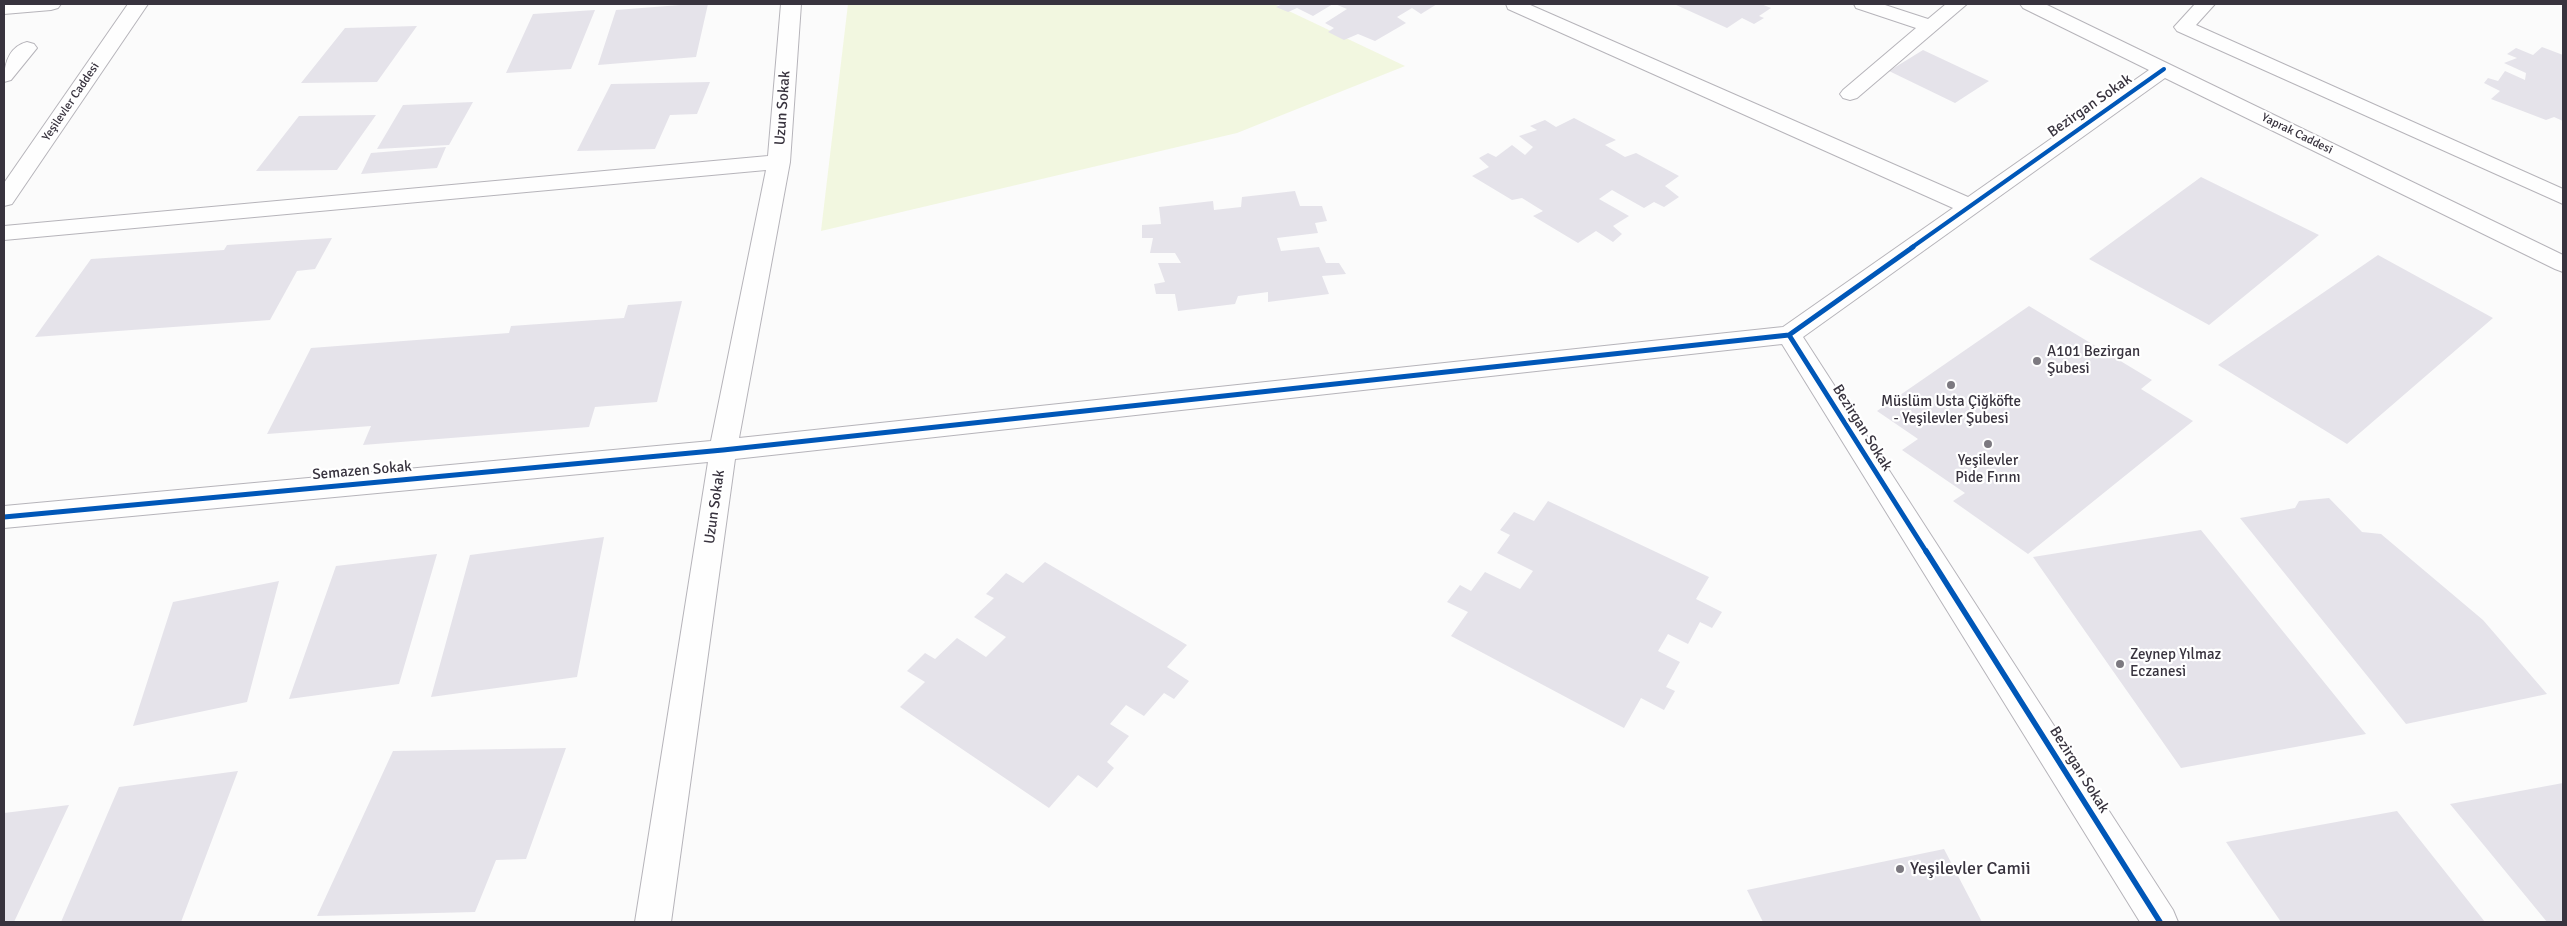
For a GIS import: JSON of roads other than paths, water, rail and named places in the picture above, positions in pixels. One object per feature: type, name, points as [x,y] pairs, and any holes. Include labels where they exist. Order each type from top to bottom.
[{"type":"street","points":[[4,8],[51,4]]},
{"type":"street","name":"Yeşilevler Caddesi","points":[[4,199],[138,4]]},
{"type":"street","name":"Uzun Sokak","points":[[653,922],[723,450],[779,162],[791,4]]},
{"type":"street","points":[[1517,4],[1515,5],[1968,206]]},
{"type":"street","points":[[1863,4],[1930,26]]},
{"type":"street","points":[[1850,94],[1957,4]]},
{"type":"street","name":"Yaprak Caddesi","points":[[2030,4],[2563,264]]},
{"type":"street","points":[[2205,4],[2184,27],[2563,197]]},
{"type":"street","points":[[4,49],[27,48],[4,76]]},
{"type":"street","name":"Bezirgan Sokak","points":[[2160,922],[1789,335],[1968,206],[2164,69]]},
{"type":"street","points":[[4,233],[779,162]]},
{"type":"street","name":"Semazen Sokak","points":[[4,517],[723,450],[1789,335]]},
{"type":"place","name":"A101 Bezirgan Şubesi","points":[[2037,361]]},
{"type":"place","name":"Müslüm Usta Çiğköfte - Yeşilevler Şubesi","points":[[1951,385]]},
{"type":"place","name":"Yeşilevler Pide Fırını","points":[[1988,444]]},
{"type":"place","name":"Zeynep Yılmaz Eczanesi","points":[[2120,664]]},
{"type":"place","name":"Yeşilevler Camii","points":[[1900,869]]}]
